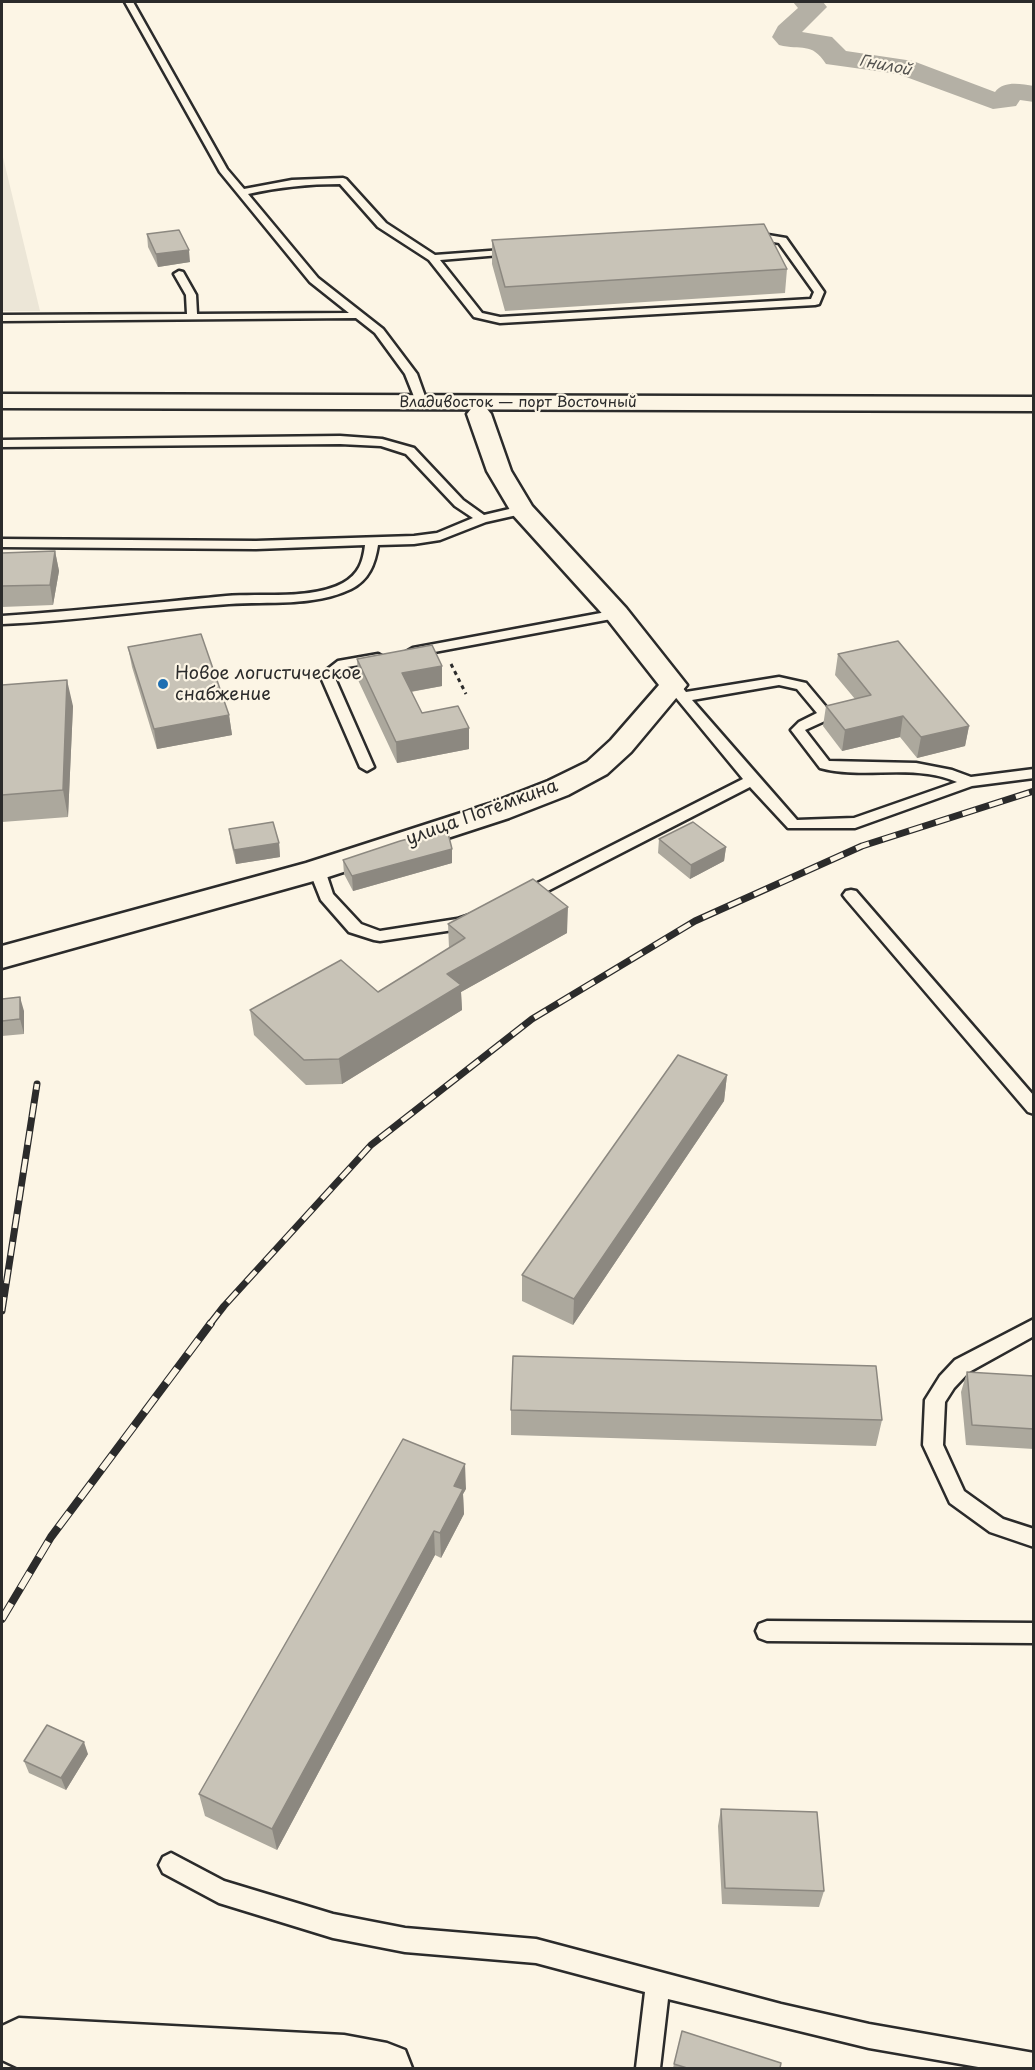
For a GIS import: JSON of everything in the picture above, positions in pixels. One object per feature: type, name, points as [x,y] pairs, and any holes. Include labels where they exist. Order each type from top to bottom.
[{"type":"main road","name":"Владивосток — порт Восточный","points":[[2,401],[1034,404]]},
{"type":"main road","name":"Владивосток — порт Восточный","points":[[2,414],[1034,416]]},
{"type":"main road","points":[[479,414],[499,471],[522,510],[617,614],[678,691]]},
{"type":"main road","name":"улица Потёмкина","points":[[2,957],[317,870],[499,811],[558,788],[597,768],[678,691]]},
{"type":"main road","points":[[19,2043],[344,2060],[387,2068]]},
{"type":"lane","points":[[129,2],[223,170],[314,280],[379,331],[411,374],[421,402]]},
{"type":"lane","points":[[241,193],[270,185],[306,180],[343,181],[382,225],[433,258],[478,315],[500,320],[815,302],[819,292],[782,240],[749,235],[738,236]]},
{"type":"lane","points":[[433,258],[526,250]]},
{"type":"lane","points":[[179,274],[192,295],[192,317]]},
{"type":"lane","points":[[2,318],[359,315]]},
{"type":"lane","points":[[2,443],[339,440],[382,442],[410,452],[459,503],[482,519]]},
{"type":"lane","points":[[2,543],[256,544],[414,540],[440,536],[482,519],[522,510]]},
{"type":"lane","points":[[2,620],[142,610],[231,600],[279,599],[325,592],[357,579],[369,563],[372,542]]},
{"type":"lane","points":[[367,767],[327,675],[343,664],[617,614]]},
{"type":"lane","points":[[678,691],[764,683],[794,682],[801,684],[825,714],[801,726],[798,730],[825,765],[843,768],[930,768],[951,772],[970,782]]},
{"type":"lane","points":[[678,691],[752,780],[793,825],[855,823],[970,782],[1034,773]]},
{"type":"lane","points":[[509,904],[752,780]]},
{"type":"lane","points":[[317,870],[326,896],[355,928],[380,936],[460,924],[479,916]]},
{"type":"lane","points":[[851,895],[1034,1108]]},
{"type":"lane","points":[[1034,1327],[962,1366],[947,1382],[935,1400],[933,1445],[957,1497],[997,1526],[1034,1538]]},
{"type":"lane","points":[[767,1631],[1034,1633]]},
{"type":"lane","points":[[171,1865],[219,1891],[333,1926],[405,1940],[536,1951],[781,2016],[869,2036],[1034,2065]]},
{"type":"lane","points":[[648,2068],[658,1984]]},
{"type":"path","points":[[443,647],[466,694]]},
{"type":"shaded area","points":[[2,153],[40,311],[2,311]]},
{"type":"building","points":[[764,224],[787,269],[505,287],[492,240]]},
{"type":"building","points":[[179,230],[189,250],[156,254],[147,234]]},
{"type":"building","points":[[55,551],[50,585],[2,586],[2,553]]},
{"type":"building","points":[[201,634],[229,715],[154,729],[128,647]]},
{"type":"building","points":[[898,641],[969,726],[921,737],[903,716],[845,730],[826,706],[871,695],[838,654]]},
{"type":"building","points":[[432,645],[442,666],[402,673],[422,713],[458,706],[469,728],[396,742],[357,659]]},
{"type":"building","points":[[67,680],[63,790],[2,795],[2,685]]},
{"type":"building","points":[[273,822],[279,843],[234,850],[229,829]]},
{"type":"building","points":[[693,822],[726,847],[691,865],[659,839]]},
{"type":"building","points":[[447,829],[452,849],[352,876],[343,860],[400,841]]},
{"type":"building","points":[[533,879],[568,907],[447,974],[461,985],[339,1059],[304,1060],[250,1010],[341,960],[378,992],[465,938],[448,924]]},
{"type":"building","points":[[20,997],[20,1019],[2,1021],[2,999]]},
{"type":"building","points":[[678,1055],[727,1075],[574,1299],[522,1275]]},
{"type":"building","points":[[513,1356],[876,1366],[882,1420],[511,1410]]},
{"type":"building","points":[[967,1372],[1034,1376],[1034,1429],[972,1425]]},
{"type":"building","points":[[403,1439],[465,1464],[454,1486],[463,1489],[440,1533],[434,1531],[272,1829],[199,1794]]},
{"type":"building","points":[[47,1725],[84,1742],[61,1778],[24,1761]]},
{"type":"building","points":[[721,1809],[817,1812],[824,1891],[725,1888]]},
{"type":"building","points":[[682,2031],[781,2063],[780,2068],[687,2068],[674,2064]]},
{"type":"waterway","name":"Гнилой","points":[[805,2],[814,7],[787,32],[785,37],[788,39],[822,43],[828,46],[836,58],[903,67],[993,101],[1006,100],[1008,94],[1015,91],[1034,94]]},
{"type":"railway","points":[[210,1324],[371,1145],[532,1019],[695,921],[862,846],[1034,791]]},
{"type":"railway","points":[[2,1311],[37,1084]]},
{"type":"railway","points":[[2,1619],[51,1537],[211,1323]]},
{"type":"place","name":"Новое логистическое снабжение","points":[[163,684]]}]
